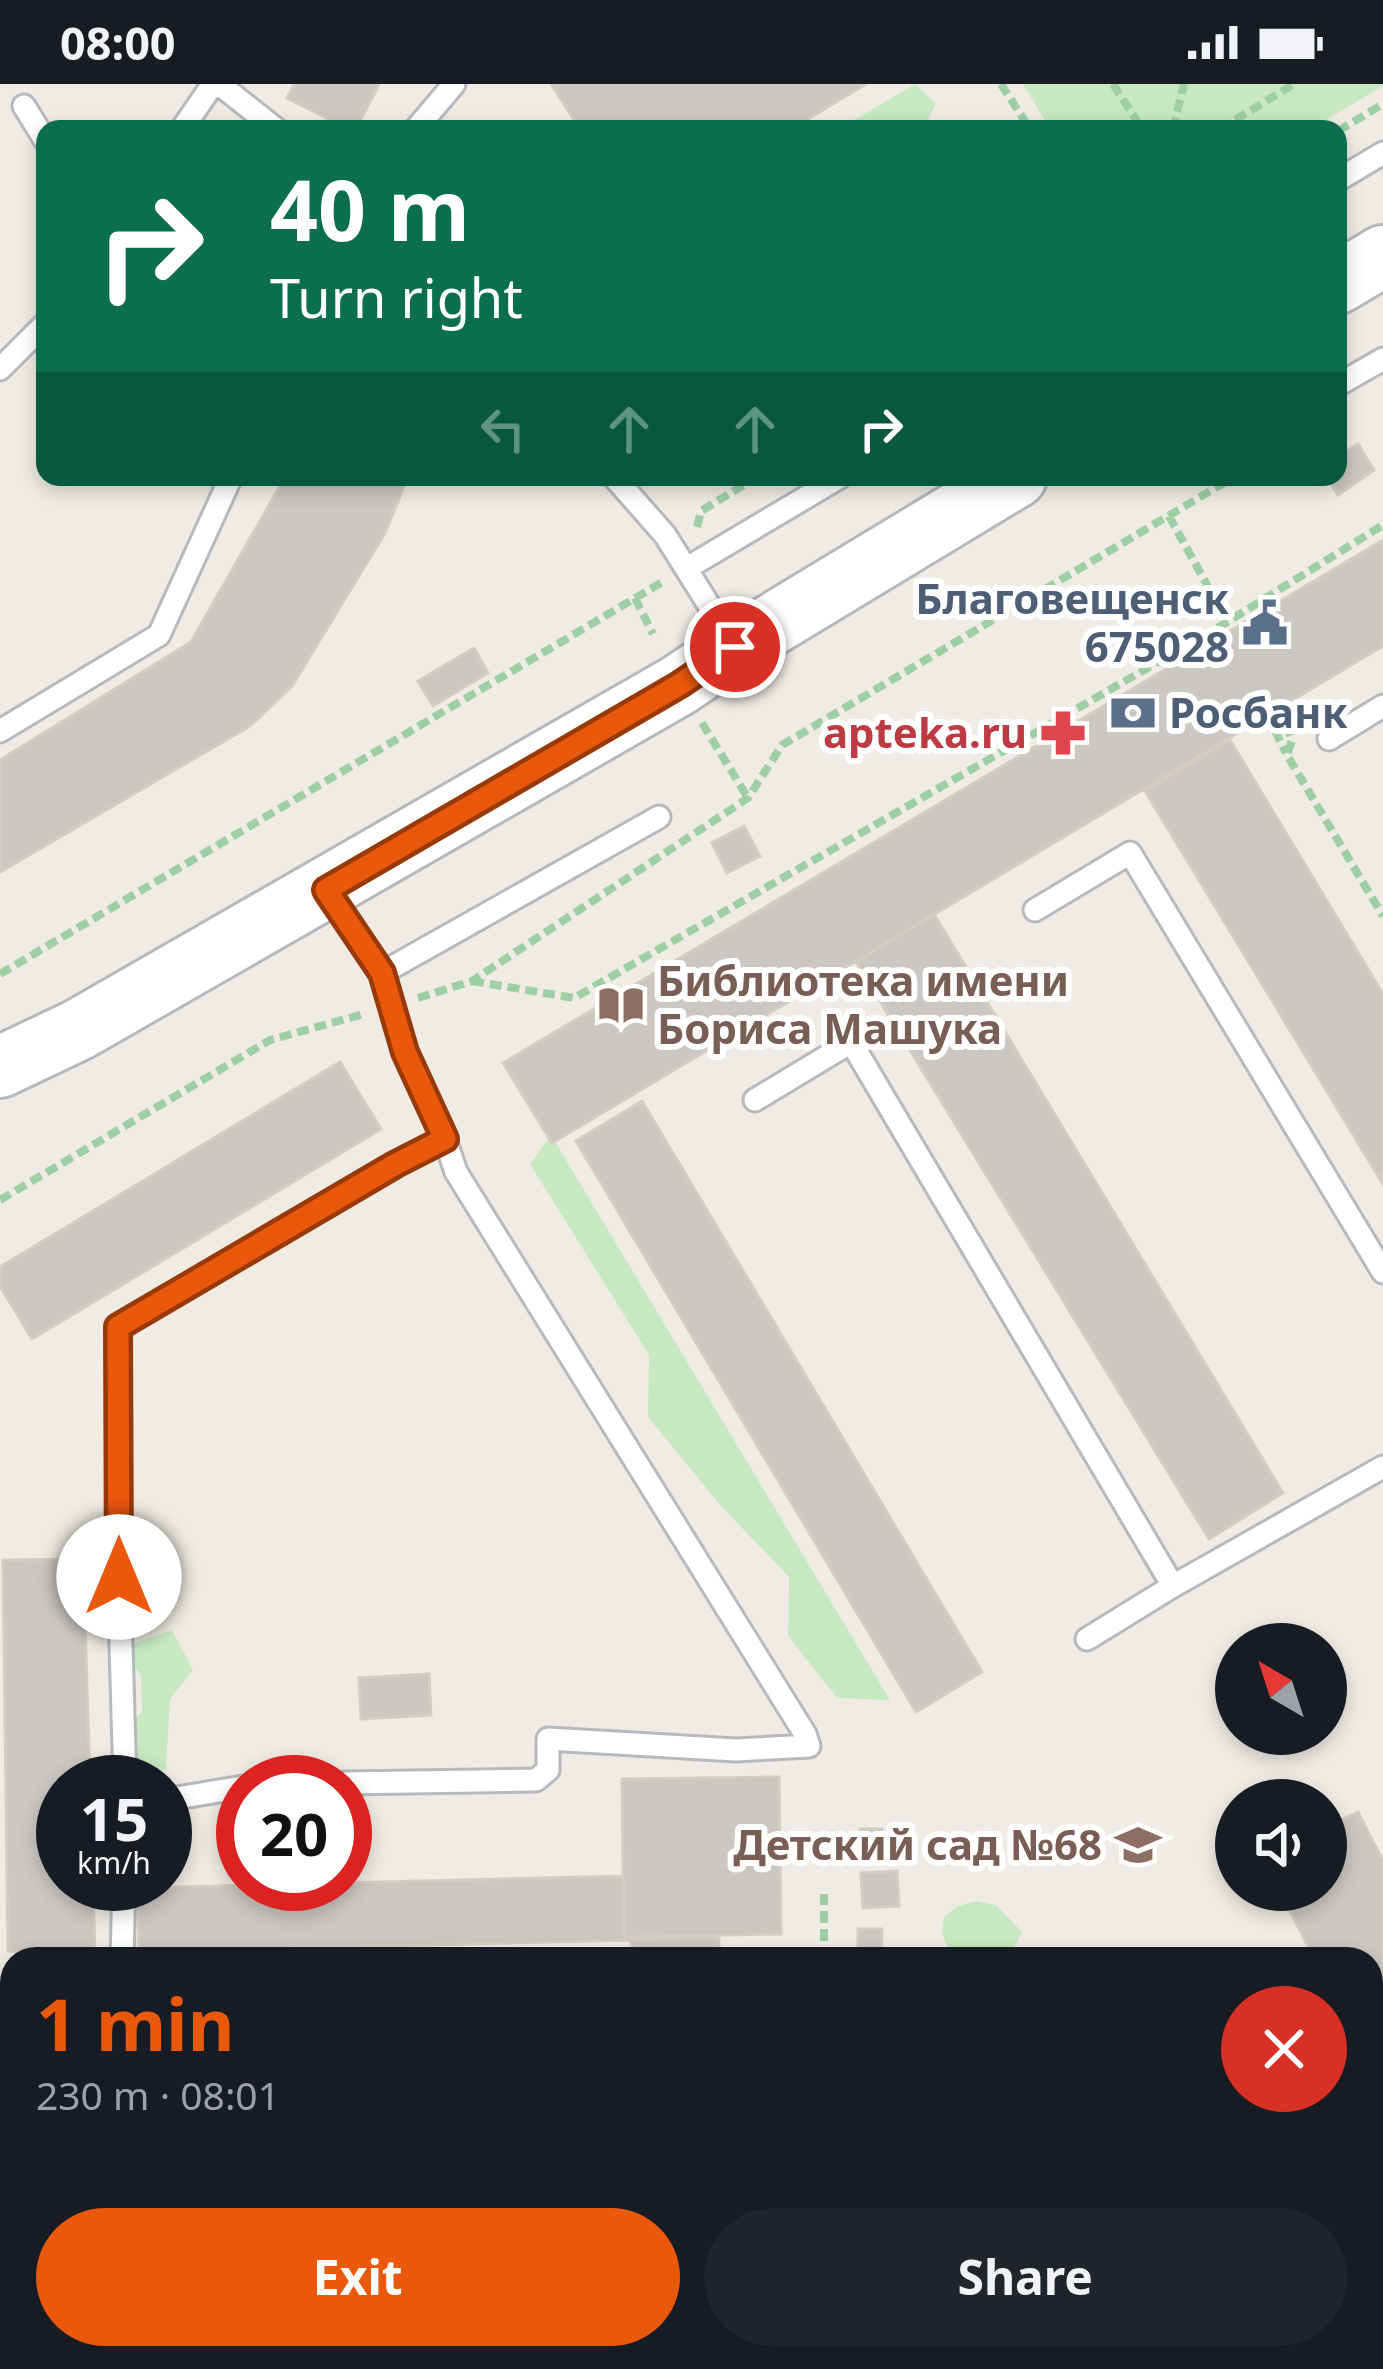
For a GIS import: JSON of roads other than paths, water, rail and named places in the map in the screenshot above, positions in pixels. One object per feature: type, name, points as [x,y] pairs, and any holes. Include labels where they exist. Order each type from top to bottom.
[{"type":"main road","points":[[1347,278],[1383,256]]},
{"type":"main road","points":[[0,1067],[78,1030],[326,890],[679,685],[1001,486]]},
{"type":"lane","points":[[189,120],[216,84],[264,120]]},
{"type":"lane","points":[[424,120],[454,84]]},
{"type":"lane","points":[[24,106],[36,125]]},
{"type":"lane","points":[[1347,175],[1383,153]]},
{"type":"lane","points":[[0,369],[36,333]]},
{"type":"lane","points":[[1347,380],[1383,359]]},
{"type":"lane","points":[[0,731],[160,635],[227,486]]},
{"type":"lane","points":[[622,486],[665,535],[735,647]]},
{"type":"lane","points":[[688,568],[825,486]]},
{"type":"lane","points":[[1329,740],[1383,706]]},
{"type":"lane","points":[[382,973],[659,817]]},
{"type":"lane","points":[[1035,910],[1130,853],[1383,1272]]},
{"type":"lane","points":[[326,890],[382,973],[405,1052],[456,1172],[806,1734],[808,1746],[736,1750],[548,1739],[548,1769],[536,1780],[372,1783]]},
{"type":"lane","points":[[754,1100],[851,1042],[1173,1586]]},
{"type":"lane","points":[[124,1755],[118,1327],[445,1139]]},
{"type":"lane","points":[[1087,1639],[1383,1467]]},
{"type":"lane","points":[[122,1947],[123,1911]]},
{"type":"place","name":"Благовещенск 675028","points":[[1265,623]]},
{"type":"place","name":"Росбанк","points":[[1133,713]]},
{"type":"place","name":"apteka.ru","points":[[1063,733]]},
{"type":"place","name":"Библиотека имени Бориса Машука","points":[[621,1005]]},
{"type":"place","name":"Детский сад №68","points":[[1138,1845]]}]
